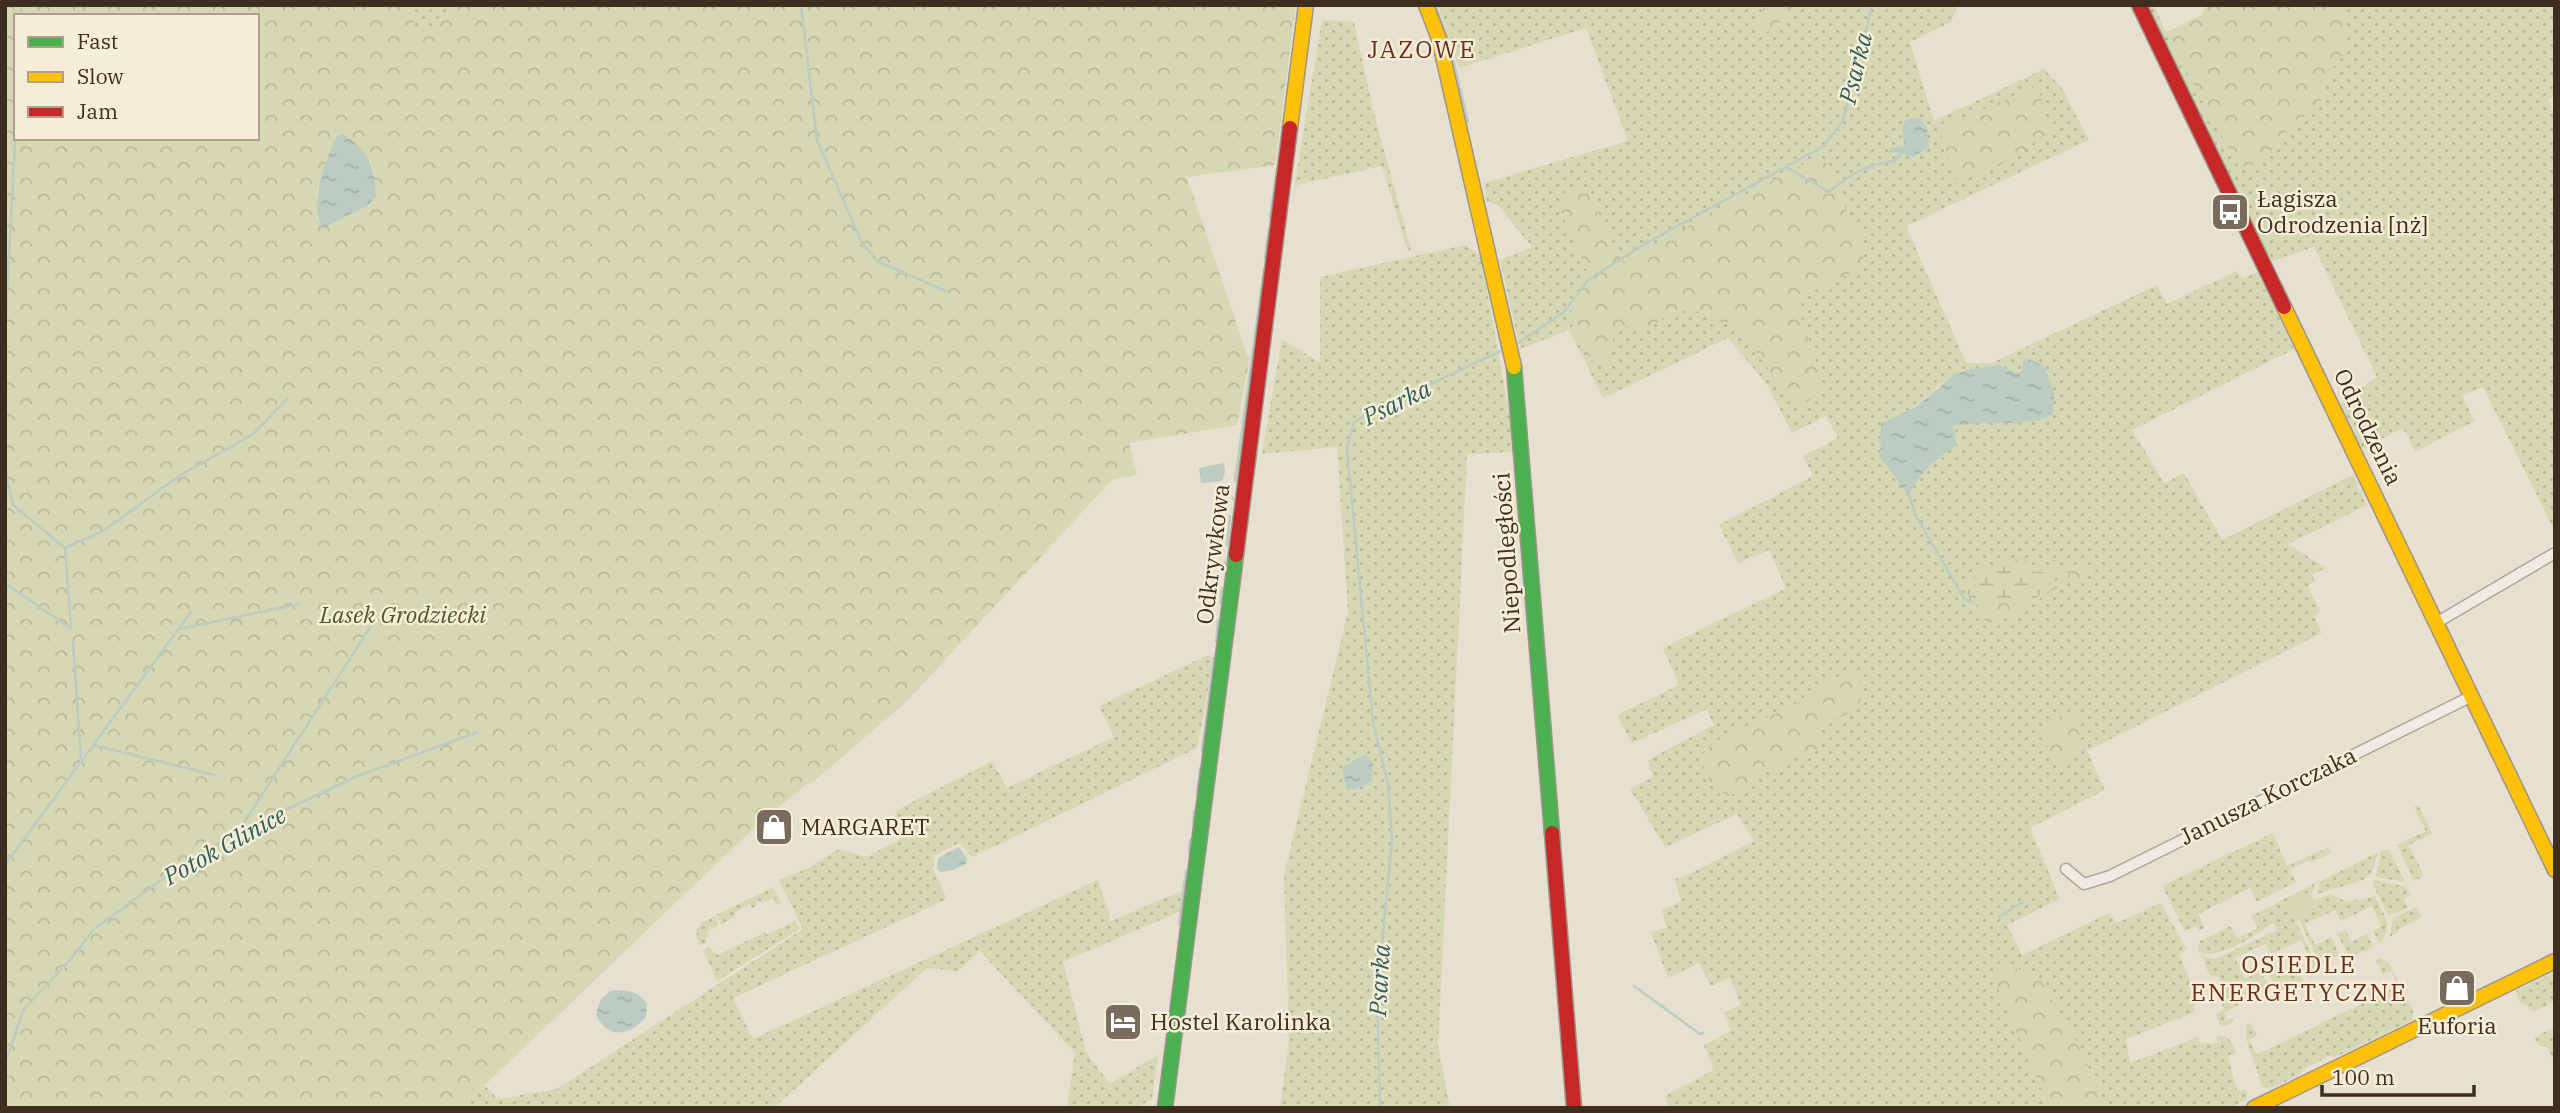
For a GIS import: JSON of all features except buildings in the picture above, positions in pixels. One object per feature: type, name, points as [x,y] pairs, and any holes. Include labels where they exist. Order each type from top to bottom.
[{"type":"street","name":"Odkrywkowa","points":[[1165,1108],[1306,5]]},
{"type":"street","name":"Niepodległości","points":[[1426,5],[1439,39],[1513,357],[1574,1108]]},
{"type":"street","name":"Odrodzenia","points":[[2139,5],[2555,870]]},
{"type":"street","points":[[2437,623],[2555,553]]},
{"type":"street","name":"Janusza Korczaka","points":[[2066,869],[2084,884],[2110,876],[2472,695]]},
{"type":"street","points":[[2254,1108],[2555,961]]},
{"type":"green space","name":"Lasek Grodziecki","points":[[5,5],[416,5],[411,13],[416,30],[422,30],[443,19],[456,5],[1296,5],[1275,165],[1187,177],[1247,355],[1250,356],[1237,425],[1129,443],[1137,475],[1112,480],[905,703],[813,782],[807,784],[754,828],[461,1108],[5,1108]],"holes":[[[337,136],[371,161],[375,187],[317,220],[317,191]]]},
{"type":"green space","points":[[416,5],[456,5],[434,26],[416,31],[411,13]]},
{"type":"green space","points":[[1438,5],[1764,5],[1757,25],[1771,31],[1798,5],[1958,5],[1951,22],[1910,42],[1934,121],[2044,69],[2062,88],[2089,140],[1906,226],[1966,363],[1992,363],[2157,285],[2167,304],[2237,271],[2242,279],[2257,272],[2294,349],[2132,430],[2164,483],[2184,473],[2222,540],[2353,475],[2367,505],[2288,544],[2326,568],[2312,575],[2315,581],[2308,586],[2320,611],[2314,616],[2322,633],[2087,751],[2105,790],[2030,828],[2060,899],[2007,925],[2022,955],[2110,913],[2116,923],[2161,903],[2187,950],[2179,954],[2191,984],[2195,1012],[2126,1039],[2130,1063],[2198,1037],[2200,1043],[2217,1043],[2217,1035],[2225,1037],[2232,1043],[2236,1054],[2228,1056],[2237,1091],[2247,1089],[2247,1099],[2230,1108],[1669,1108],[1665,1096],[1714,1070],[1704,1045],[1731,1031],[1724,1013],[1741,1005],[1730,978],[1711,986],[1699,963],[1668,978],[1651,932],[1666,928],[1662,910],[1681,901],[1675,879],[1754,841],[1737,814],[1665,847],[1630,789],[1653,777],[1648,760],[1714,725],[1707,709],[1632,743],[1617,715],[1679,685],[1663,648],[1786,588],[1769,550],[1738,563],[1719,525],[1813,476],[1803,456],[1838,438],[1826,416],[1792,433],[1766,383],[1728,338],[1603,398],[1569,330],[1520,349],[1500,260],[1532,247],[1497,204],[1487,202],[1484,183],[1628,141],[1586,28],[1459,68]],"holes":[[[1902,132],[1929,147],[1913,157],[1890,148],[1904,146]],[[1999,365],[2018,373],[2023,370],[2020,422],[1969,422],[1952,426],[1957,445],[1932,461],[1918,477],[1881,423],[1916,407],[1942,383],[1952,378],[1971,369]]]},
{"type":"green space","points":[[1764,5],[1798,5],[1771,31],[1761,33],[1757,25]]},
{"type":"green space","points":[[2145,5],[2154,5],[2166,32],[2246,167],[2255,165],[2269,153],[2208,5],[2555,5],[2555,97],[2548,100],[2555,114],[2555,532],[2483,387],[2462,396],[2475,421],[2415,452],[2403,428],[2360,450],[2338,405],[2377,377],[2314,247],[2269,262]]},
{"type":"green space","points":[[2206,5],[2342,5],[2347,39],[2345,49],[2326,82],[2321,99],[2316,107],[2255,165],[2246,167],[2237,164],[2165,33],[2202,15]]},
{"type":"green space","points":[[1322,20],[1354,22],[1372,105],[1411,250],[1408,252],[1382,166],[1297,185],[1294,190]]},
{"type":"green space","points":[[2038,85],[2050,132],[1978,178],[1966,172],[1958,184],[1939,129]]},
{"type":"green space","points":[[1820,155],[1839,184],[1842,201],[1862,237],[1864,269],[1829,282],[1796,301],[1824,386],[1798,410],[1736,324],[1710,320],[1704,312],[1672,311],[1660,321],[1648,326],[1620,325],[1615,332],[1607,365],[1593,363],[1574,332],[1570,314],[1588,274],[1559,206],[1564,193],[1577,187],[1588,191],[1622,262]]},
{"type":"green space","points":[[1465,245],[1481,256],[1516,452],[1467,454],[1438,1045],[1450,1108],[1280,1108],[1289,1040],[1284,875],[1348,612],[1337,447],[1262,454],[1282,339],[1320,363],[1320,277]]},
{"type":"green space","points":[[2023,558],[2037,568],[2054,573],[2079,564],[2096,571],[2048,592],[2020,614],[1987,624],[1971,593],[1969,582],[1987,568]]},
{"type":"green space","points":[[2052,560],[2075,572],[2049,585],[2037,598],[1972,602],[1963,583],[2023,561],[2035,572],[2047,574]]},
{"type":"green space","points":[[1206,656],[1214,658],[1197,748],[972,857],[959,843],[934,856],[934,871],[947,899],[733,998],[753,1039],[1098,880],[1111,921],[1187,889],[1183,910],[1063,962],[1086,1052],[1110,1084],[1158,1055],[1152,1099],[1137,1108],[1067,1108],[1075,1053],[980,951],[958,971],[927,968],[774,1108],[461,1108],[484,1085],[498,1099],[557,1089],[803,929],[779,880],[806,869],[839,849],[867,857],[904,837],[895,811],[992,761],[1007,788],[1114,737],[1099,706]]},
{"type":"green space","points":[[1854,673],[1864,691],[1861,699],[1847,714],[1819,725],[1821,747],[1751,778],[1739,792],[1728,796],[1711,784],[1700,757],[1713,743],[1810,697],[1824,680]]},
{"type":"green space","points":[[2075,712],[2078,717],[2077,729],[2083,744],[2064,764],[2049,750],[2046,733],[2051,719]]},
{"type":"green space","points":[[2418,805],[2432,833],[2409,845],[2424,876],[2414,881],[2397,845],[2426,831],[2414,807]]},
{"type":"green space","points":[[2273,833],[2287,866],[2329,847],[2331,853],[2310,863],[2308,860],[2290,870],[2296,882],[2257,902],[2250,888],[2199,914],[2204,928],[2199,931],[2196,926],[2185,931],[2162,886]]},
{"type":"green space","points":[[2387,849],[2405,882],[2376,877],[2381,851]]},
{"type":"green space","points":[[2378,852],[2373,871],[2363,880],[2317,894],[2319,882]]},
{"type":"green space","points":[[2375,880],[2407,887],[2411,895],[2404,899],[2408,908],[2388,916],[2373,885]]},
{"type":"green space","points":[[2315,883],[2311,895],[2310,892],[2287,904],[2317,966],[2312,968],[2313,975],[2309,979],[2303,965],[2311,961],[2301,940],[2271,954],[2265,944],[2235,958],[2245,979],[2261,971],[2269,988],[2224,1013],[2228,1020],[2236,1016],[2232,1023],[2225,1026],[2219,1024],[2216,1014],[2223,1010],[2219,977],[2209,975],[2202,956],[2215,959],[2278,930],[2273,923],[2238,945],[2209,954],[2199,953],[2200,941],[2230,926],[2237,938],[2258,928],[2251,916]]},
{"type":"green space","points":[[773,887],[781,903],[776,905],[773,898],[762,903],[757,900],[756,906],[752,908],[750,904],[721,924],[716,915]]},
{"type":"green space","points":[[2309,892],[2316,903],[2312,910],[2297,921],[2286,904]]},
{"type":"green space","points":[[2331,894],[2347,902],[2375,896],[2387,925],[2380,944],[2373,931],[2381,926],[2372,906],[2341,921],[2335,910],[2305,924],[2315,945],[2331,937],[2340,955],[2320,964],[2299,920],[2312,910],[2315,900]]},
{"type":"green space","points":[[2417,907],[2422,917],[2398,929],[2399,932],[2390,937],[2393,918]]},
{"type":"green space","points":[[715,916],[719,925],[708,931],[706,942],[699,946],[696,930],[701,923]]},
{"type":"green space","points":[[795,921],[800,929],[717,981],[703,950],[708,947],[718,955]]},
{"type":"green space","points":[[2346,930],[2351,942],[2367,934],[2373,947],[2350,958],[2337,934]]},
{"type":"green space","points":[[2381,958],[2389,963],[2414,1013],[2412,1020],[2336,1057],[2329,1056],[2270,1089],[2262,1086],[2246,1038],[2246,1025],[2251,1023],[2257,1036],[2249,1040],[2257,1055],[2398,986],[2391,971],[2383,975],[2376,960]]},
{"type":"green space","points":[[2275,964],[2281,976],[2297,968],[2303,981],[2280,992],[2267,969]]},
{"type":"green space","points":[[2011,967],[2038,975],[2076,1041],[2107,1108],[2050,1108],[1999,992],[1995,969]]},
{"type":"green space","points":[[2555,972],[2555,1002],[2534,1011],[2520,1002],[2516,991]]},
{"type":"green space","points":[[2555,1027],[2555,1062],[2546,1046],[2540,1046],[2534,1038]]},
{"type":"water","points":[[1920,118],[1927,128],[1929,147],[1913,157],[1889,152],[1890,148],[1904,146],[1902,127],[1905,121]]},
{"type":"water","points":[[343,134],[360,148],[369,160],[376,196],[367,206],[323,228],[319,219],[317,196],[328,157],[337,136]]},
{"type":"water","points":[[2028,359],[2044,366],[2054,392],[2053,415],[2018,423],[1953,426],[1957,445],[1928,467],[1909,496],[1880,457],[1881,423],[1916,407],[1955,374],[1999,365],[2018,373],[2023,370],[2023,361]]},
{"type":"water","points":[[1224,463],[1222,481],[1201,483],[1199,468]]},
{"type":"water","points":[[1366,754],[1373,764],[1372,780],[1357,789],[1347,790],[1342,767]]},
{"type":"water","points":[[959,847],[967,858],[966,864],[953,870],[941,872],[937,869],[938,858]]},
{"type":"water","points":[[610,991],[626,991],[640,996],[647,1004],[646,1017],[626,1031],[606,1028],[596,1014],[601,999]]},
{"type":"waterway","name":"Potok Glinice","points":[[21,5],[21,14]]},
{"type":"waterway","points":[[801,5],[817,140],[862,243],[877,261],[946,291]]},
{"type":"waterway","points":[[1435,5],[1449,42],[1468,122]]},
{"type":"waterway","name":"Psarka","points":[[1515,345],[1564,312],[1588,280],[1641,246],[1824,146],[1842,122],[1872,5]]},
{"type":"waterway","name":"Potok Glinice","points":[[5,334],[15,140]]},
{"type":"waterway","points":[[1786,167],[1829,192],[1859,171],[1894,161],[1902,153]]},
{"type":"waterway","points":[[1270,217],[1277,168]]},
{"type":"waterway","points":[[1265,258],[1269,229]]},
{"type":"waterway","points":[[1235,481],[1264,270]]},
{"type":"waterway","name":"Psarka","points":[[1380,1108],[1377,995],[1392,840],[1388,784],[1373,722],[1347,449],[1354,422],[1365,415],[1505,349]]},
{"type":"waterway","points":[[65,548],[103,531],[181,475],[253,434],[288,398]]},
{"type":"waterway","name":"Potok Glinice","points":[[5,469],[13,505],[65,548],[71,629]]},
{"type":"waterway","points":[[1909,494],[1915,514],[1965,600],[1972,602]]},
{"type":"waterway","points":[[1227,545],[1230,516]]},
{"type":"waterway","points":[[1224,569],[1225,562]]},
{"type":"waterway","points":[[5,583],[71,629]]},
{"type":"waterway","points":[[1220,603],[1222,588]]},
{"type":"waterway","points":[[179,629],[299,604]]},
{"type":"waterway","name":"Potok Glinice","points":[[5,865],[191,612]]},
{"type":"waterway","points":[[1216,642],[1218,620]]},
{"type":"waterway","points":[[238,832],[371,626]]},
{"type":"waterway","name":"Potok Glinice","points":[[73,641],[81,760]]},
{"type":"waterway","points":[[1202,751],[1214,658]]},
{"type":"waterway","name":"Potok Glinice","points":[[5,1063],[24,1009],[72,958],[93,930],[184,863],[237,833],[355,777],[478,732]]},
{"type":"waterway","points":[[93,745],[214,775]]},
{"type":"waterway","points":[[1197,794],[1200,768]]},
{"type":"waterway","points":[[1193,823],[1194,811]]},
{"type":"waterway","points":[[1189,854],[1190,840]]},
{"type":"waterway","points":[[1179,924],[1186,871]]},
{"type":"waterway","points":[[1999,917],[2023,902]]},
{"type":"waterway","points":[[1634,986],[1700,1034],[1703,1033]]},
{"type":"traffic: fast","points":[[1514,367],[1552,833]]},
{"type":"traffic: fast","points":[[1165,1108],[1236,555]]},
{"type":"traffic: slow","points":[[1290,128],[1306,5]]},
{"type":"traffic: slow","points":[[1426,5],[1439,39],[1514,367]]},
{"type":"traffic: slow","points":[[2284,307],[2555,870]]},
{"type":"traffic: slow","points":[[2254,1108],[2555,961]]},
{"type":"traffic: jam","points":[[2139,5],[2284,307]]},
{"type":"traffic: jam","points":[[1236,555],[1290,128]]},
{"type":"traffic: jam","points":[[1552,833],[1574,1108]]},
{"type":"place","name":"Łagisza Odrodzenia [nż]","points":[[2230,212]]},
{"type":"place","name":"MARGARET","points":[[774,827]]},
{"type":"place","name":"Euforia","points":[[2457,988]]},
{"type":"place","name":"Hostel Karolinka","points":[[1123,1022]]},
{"type":"district","name":"JAZOWE","points":[[1422,50]]},
{"type":"district","name":"OSIEDLE ENERGETYCZNE","points":[[2299,979]]}]
